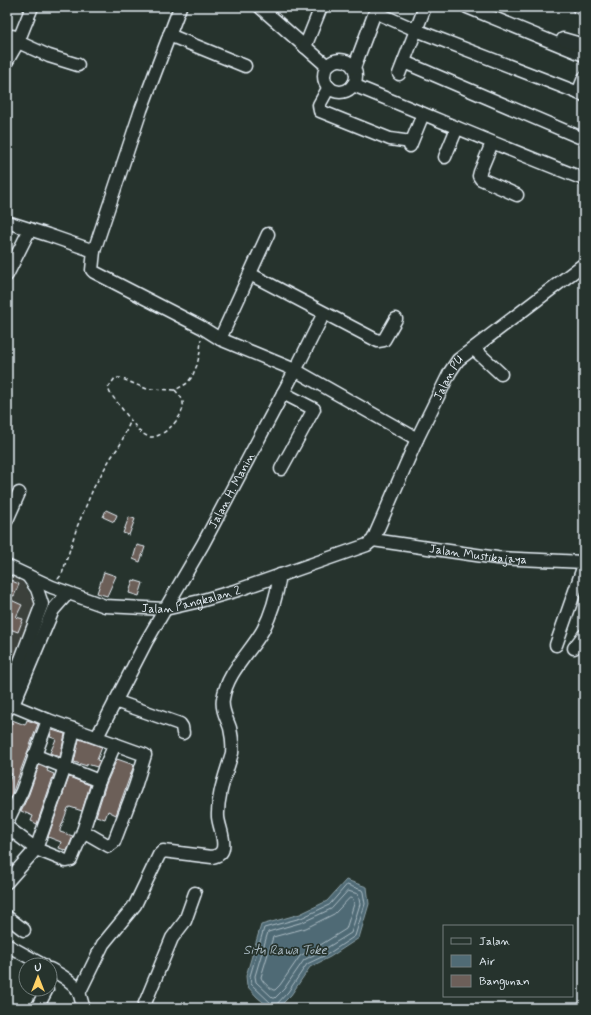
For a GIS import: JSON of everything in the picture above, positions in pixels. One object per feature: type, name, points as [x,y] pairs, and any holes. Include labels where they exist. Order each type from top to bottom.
[{"type":"street","points":[[7,61],[12,43],[32,7]]},
{"type":"street","points":[[179,7],[141,110],[94,251],[92,267],[94,272],[220,339],[295,370],[417,438]]},
{"type":"street","points":[[260,7],[327,66]]},
{"type":"street","points":[[304,47],[321,7]]},
{"type":"street","points":[[399,74],[425,7]]},
{"type":"street","points":[[467,7],[584,55]]},
{"type":"street","points":[[578,7],[584,9]]},
{"type":"street","points":[[354,68],[343,60],[334,61],[327,66],[324,79],[329,87],[341,92],[353,85],[356,77],[354,68],[376,10],[416,30],[581,94],[584,78]]},
{"type":"street","points":[[499,19],[584,45]]},
{"type":"street","points":[[169,35],[245,66]]},
{"type":"street","points":[[12,43],[78,66]]},
{"type":"street","points":[[404,62],[584,139]]},
{"type":"street","points":[[353,85],[492,144],[584,179]]},
{"type":"street","points":[[329,87],[319,106],[320,111],[390,138],[410,144],[423,114]]},
{"type":"street","points":[[445,157],[457,128]]},
{"type":"street","points":[[492,144],[479,176],[481,179],[517,195]]},
{"type":"street","points":[[7,222],[94,251]]},
{"type":"street","points":[[7,275],[30,229]]},
{"type":"street","points":[[220,339],[268,234]]},
{"type":"street","name":"Jalan PU","points":[[373,540],[417,438],[450,372],[458,360],[584,264]]},
{"type":"street","points":[[250,274],[378,341],[384,340],[396,318]]},
{"type":"street","name":"Jalan H. Manin","points":[[97,737],[146,642],[203,544],[323,315]]},
{"type":"street","points":[[474,349],[501,374]]},
{"type":"street","points":[[281,469],[314,410],[283,393]]},
{"type":"street","points":[[7,520],[19,493]]},
{"type":"street","name":"Jalan Pangkalan 2","points":[[7,566],[52,587],[105,606],[165,609],[238,590],[364,546],[373,540]]},
{"type":"street","name":"Jalan Mustikajaya","points":[[373,540],[497,558],[584,564]]},
{"type":"street","points":[[556,645],[584,564]]},
{"type":"street","points":[[28,575],[42,604],[47,609]]},
{"type":"street","points":[[79,993],[103,944],[120,925],[134,905],[159,855],[163,851],[212,858],[218,856],[222,852],[224,847],[218,818],[219,802],[233,745],[230,728],[222,704],[223,698],[232,676],[265,625],[276,599],[280,575]]},
{"type":"street","points":[[68,593],[47,609],[8,703],[48,720],[145,755],[135,787],[112,845],[109,846],[83,831]]},
{"type":"street","points":[[574,648],[584,635]]},
{"type":"street","points":[[115,701],[178,723],[182,725],[183,733]]},
{"type":"street","points":[[7,822],[22,791],[48,720]]},
{"type":"street","points":[[9,875],[36,848],[65,767],[74,729]]},
{"type":"street","points":[[7,827],[36,848],[69,862],[83,831],[99,781],[115,744]]},
{"type":"street","points":[[34,755],[99,781]]},
{"type":"street","points":[[143,1008],[172,938],[185,921],[195,893]]},
{"type":"street","points":[[7,917],[24,930]]},
{"type":"street","points":[[7,945],[29,957]]},
{"type":"street","points":[[58,978],[73,984],[79,993],[81,1003],[84,1008]]},
{"type":"street","points":[[37,1008],[43,997]]},
{"type":"path","points":[[175,390],[182,399],[184,405],[182,410],[175,422],[165,432],[159,436],[151,437],[139,431],[110,393],[108,388],[115,378],[120,378],[147,389],[175,390],[186,384],[192,377],[197,365],[200,352],[201,328]]},
{"type":"path","points":[[52,587],[62,574],[77,527],[94,487],[120,445],[131,420]]},
{"type":"shaded area","points":[[7,570],[19,575],[39,610],[7,683]]},
{"type":"water","name":"Situ Rawa Toke","points":[[346,880],[367,887],[369,904],[359,938],[330,957],[310,967],[291,995],[278,1008],[269,1007],[247,986],[246,976],[261,925],[300,914],[327,901]]},
{"type":"building","points":[[106,510],[117,515],[114,522],[103,517]]},
{"type":"building","points":[[129,517],[135,519],[129,535],[123,533]]},
{"type":"building","points":[[137,545],[145,547],[140,562],[133,559]]},
{"type":"building","points":[[104,572],[116,576],[107,596],[97,593]]},
{"type":"building","points":[[7,579],[19,584],[14,596],[7,594]]},
{"type":"building","points":[[133,580],[143,583],[139,596],[129,593]]},
{"type":"building","points":[[11,600],[22,605],[16,617],[23,619],[18,632],[7,628],[7,608]]},
{"type":"building","points":[[12,720],[25,725],[27,720],[38,724],[10,799],[7,797],[7,786],[12,774],[7,772],[7,736]]},
{"type":"building","points":[[52,730],[65,734],[60,757],[50,753],[56,739],[50,737]]},
{"type":"building","points":[[79,739],[102,747],[97,760],[100,761],[97,767],[74,762]]},
{"type":"building","points":[[117,759],[134,765],[116,815],[108,811],[105,819],[96,816],[106,784]]},
{"type":"building","points":[[39,765],[48,769],[47,771],[54,774],[37,824],[31,821],[33,816],[21,811],[29,794]]},
{"type":"building","points":[[69,777],[90,785],[82,811],[70,807],[68,808],[60,830],[60,832],[73,836],[67,851],[59,848],[61,842],[48,837]]}]
